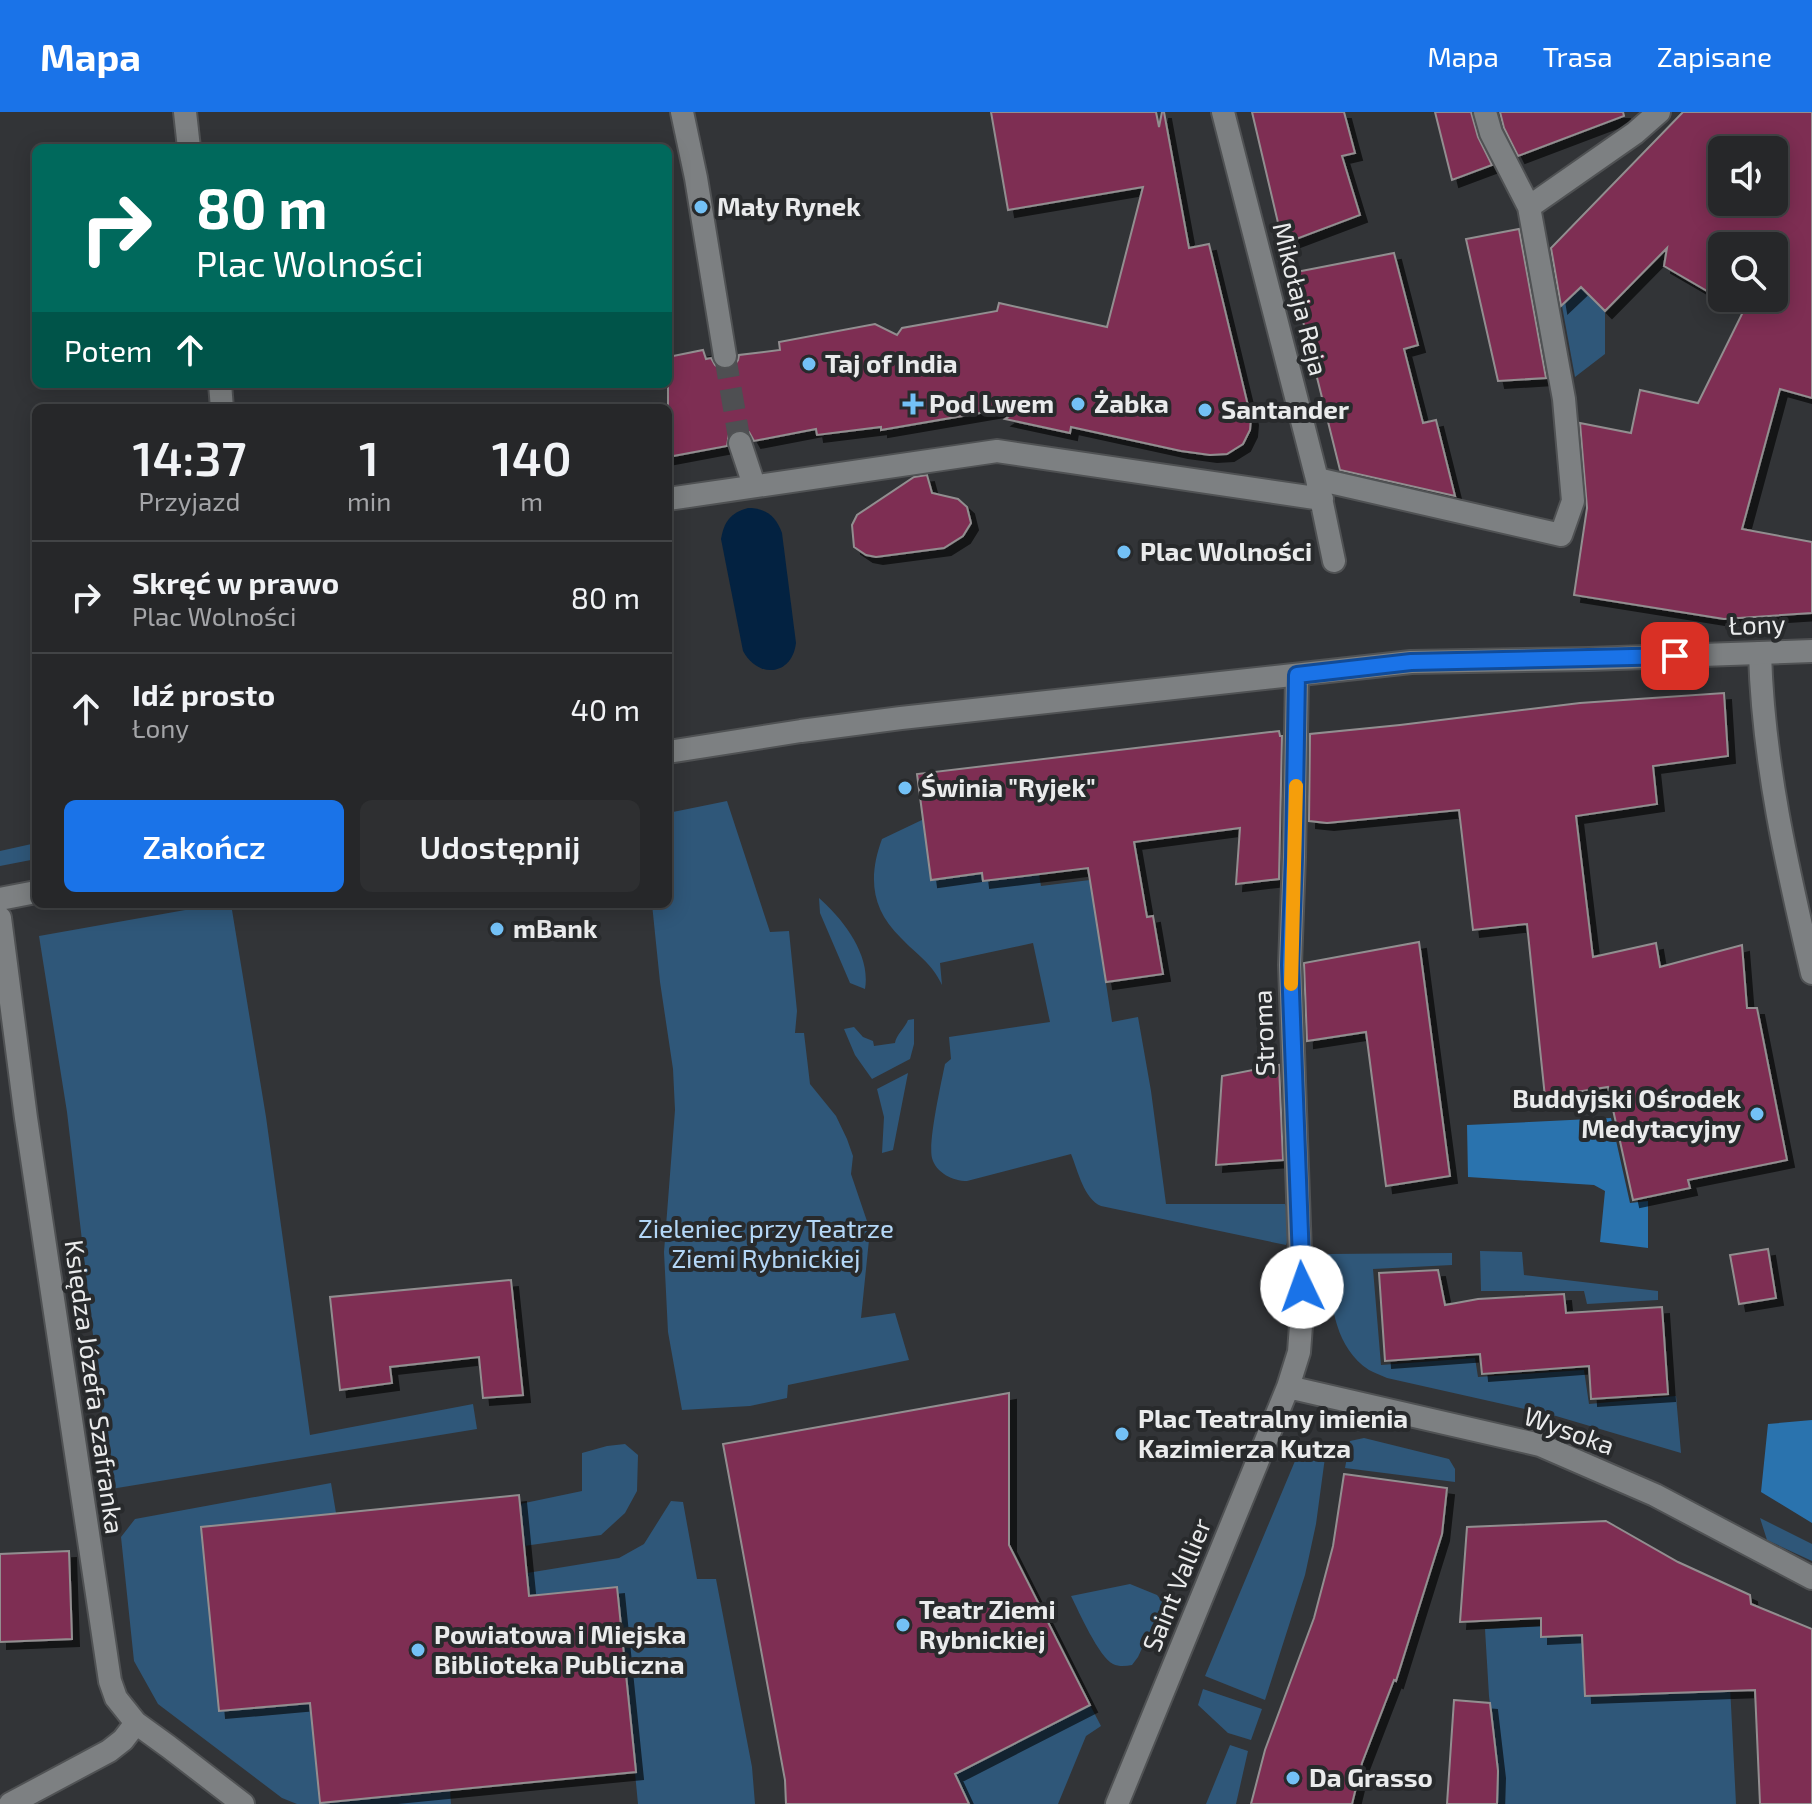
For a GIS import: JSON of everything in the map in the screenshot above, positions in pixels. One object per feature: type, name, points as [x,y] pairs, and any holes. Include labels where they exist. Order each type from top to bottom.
[{"type":"street","points":[[185,112],[189,144]]},
{"type":"street","points":[[682,112],[725,356]]},
{"type":"street","name":"Mikołaja Reja","points":[[1223,112],[1319,489],[1334,561]]},
{"type":"street","points":[[672,498],[997,451],[1319,489],[1561,535],[1573,501],[1564,399],[1529,207],[1491,133],[1485,112]]},
{"type":"street","points":[[1529,207],[1635,133],[1659,112]]},
{"type":"street","points":[[740,443],[754,485]]},
{"type":"street","name":"Łony","points":[[1297,675],[1411,662],[1812,651]]},
{"type":"street","points":[[1760,653],[1766,744],[1774,801],[1812,973]]},
{"type":"street","points":[[672,751],[815,729],[1297,675]]},
{"type":"street","name":"Stroma","points":[[1288,1387],[1299,1352],[1302,1312],[1290,965],[1297,675]]},
{"type":"street","name":"Księdza Józefa Szafranka","points":[[0,918],[106,1664],[116,1698],[136,1723],[243,1804]]},
{"type":"street","name":"Wysoka","points":[[1288,1387],[1540,1445],[1655,1495],[1812,1578]]},
{"type":"street","name":"Saint Vallier","points":[[1117,1804],[1288,1387]]},
{"type":"street","points":[[10,1804],[109,1751],[123,1740],[136,1723]]},
{"type":"green space","points":[[1581,287],[1605,311],[1605,354],[1575,377],[1562,306]]},
{"type":"green space","name":"Zieleniec przy Teatrze Ziemi Rybnickiej","points":[[727,801],[770,932],[789,931],[797,1011],[795,1033],[804,1033],[810,1084],[836,1116],[847,1139],[853,1156],[851,1174],[870,1230],[861,1318],[895,1313],[909,1360],[788,1385],[787,1398],[750,1406],[682,1410],[668,1332],[664,1252],[675,1110],[673,1069],[652,908],[672,908],[672,812]]},
{"type":"green space","points":[[924,819],[955,865],[1039,874],[1041,886],[1090,880],[1112,1022],[1138,1017],[1166,1204],[1285,1204],[1291,1224],[1286,1245],[1101,1206],[1086,1191],[1071,1154],[967,1181],[951,1178],[937,1168],[932,1158],[932,1139],[945,1064],[951,1059],[949,1037],[1050,1022],[1033,943],[940,963],[942,985],[883,916],[874,879],[882,839]]},
{"type":"green space","points":[[32,844],[32,860],[0,866],[0,851]]},
{"type":"green space","points":[[819,898],[853,939],[864,963],[865,989],[850,983],[820,913]]},
{"type":"green space","points":[[196,908],[232,908],[266,1117],[310,1435],[473,1404],[477,1429],[111,1489],[67,1112],[39,936]]},
{"type":"green space","points":[[914,1019],[914,1044],[910,1059],[872,1079],[855,1055],[844,1029],[854,1027],[863,1037],[873,1041],[874,1046],[895,1043],[908,1020]]},
{"type":"green space","points":[[908,1073],[893,1150],[882,1153],[884,1117],[877,1089]]},
{"type":"green space","points":[[1480,1251],[1522,1252],[1524,1275],[1658,1291],[1658,1300],[1587,1304],[1584,1291],[1481,1291]]},
{"type":"green space","points":[[1452,1253],[1452,1265],[1373,1269],[1381,1365],[1475,1358],[1478,1377],[1584,1370],[1589,1404],[1676,1396],[1681,1453],[1556,1416],[1387,1378],[1369,1370],[1356,1359],[1347,1347],[1335,1318],[1328,1254]]},
{"type":"green space","points":[[1364,1438],[1449,1459],[1455,1469],[1455,1482],[1345,1468],[1350,1441]]},
{"type":"green space","points":[[625,1444],[638,1455],[637,1491],[625,1513],[601,1535],[524,1546],[520,1504],[582,1491],[582,1453]]},
{"type":"green space","points":[[1326,1450],[1305,1575],[1265,1700],[1205,1676],[1295,1461],[1313,1451]]},
{"type":"green space","points":[[331,1483],[336,1513],[201,1527],[219,1711],[310,1703],[450,1790],[451,1804],[297,1804],[282,1798],[158,1704],[134,1661],[121,1537],[135,1519]]},
{"type":"green space","points":[[671,1501],[683,1502],[697,1579],[716,1579],[752,1767],[755,1804],[638,1804],[617,1587],[530,1596],[527,1573],[619,1558],[644,1544]]},
{"type":"green space","points":[[1760,1518],[1812,1544],[1812,1561],[1767,1540]]},
{"type":"green space","points":[[1130,1584],[1157,1595],[1162,1601],[1138,1657],[1132,1665],[1120,1666],[1113,1664],[1102,1653],[1071,1596]]},
{"type":"green space","points":[[1567,1617],[1667,1693],[1683,1693],[1683,1667],[1729,1666],[1736,1804],[1497,1804],[1498,1771],[1485,1629],[1541,1626],[1542,1637],[1567,1636]]},
{"type":"green space","points":[[1203,1689],[1262,1709],[1251,1740],[1228,1733],[1198,1705]]},
{"type":"green space","points":[[1090,1705],[1101,1726],[1086,1736],[1058,1804],[962,1804],[968,1802],[955,1774]]},
{"type":"green space","points":[[1230,1745],[1248,1751],[1236,1804],[1206,1804]]},
{"type":"shaded area","points":[[748,508],[770,514],[782,533],[796,643],[788,662],[774,670],[757,666],[743,651],[721,539],[729,519]]},
{"type":"shaded area","points":[[1611,1118],[1630,1203],[1648,1201],[1648,1248],[1600,1242],[1605,1191],[1594,1185],[1468,1177],[1467,1125]]},
{"type":"shaded area","points":[[1812,1420],[1812,1523],[1761,1492],[1768,1424]]},
{"type":"building","points":[[991,112],[1156,112],[1159,127],[1164,112],[1189,248],[1209,244],[1251,418],[1250,430],[1243,444],[1227,454],[1210,455],[1071,427],[1070,433],[1005,419],[1026,405],[881,430],[881,427],[817,435],[816,429],[754,441],[749,432],[742,429],[729,434],[727,446],[672,456],[672,404],[668,404],[668,388],[672,388],[672,356],[703,350],[706,359],[711,358],[715,365],[728,370],[734,366],[739,355],[780,350],[779,342],[875,324],[897,335],[902,328],[997,311],[999,303],[1107,327],[1143,187],[1008,210]]},
{"type":"building","points":[[1252,112],[1344,112],[1355,153],[1342,156],[1360,215],[1283,244]]},
{"type":"building","points":[[1435,112],[1471,112],[1478,137],[1492,165],[1452,180]]},
{"type":"building","points":[[1500,112],[1623,112],[1624,116],[1518,156]]},
{"type":"building","points":[[1683,112],[1812,112],[1812,398],[1780,389],[1742,529],[1812,542],[1812,613],[1724,619],[1574,595],[1587,508],[1580,423],[1631,433],[1640,390],[1698,403],[1743,312],[1788,312],[1788,232],[1708,232],[1708,292],[1664,266],[1667,248],[1605,311],[1581,287],[1561,306],[1551,248]]},
{"type":"building","points":[[1519,229],[1546,378],[1498,381],[1466,239]]},
{"type":"building","points":[[1394,253],[1418,345],[1404,349],[1423,423],[1436,420],[1455,496],[1340,470],[1291,273]]},
{"type":"building","points":[[927,475],[932,493],[958,499],[967,507],[971,523],[963,536],[944,548],[876,557],[854,547],[852,525],[857,515],[914,477]]},
{"type":"building","points":[[1724,693],[1728,756],[1653,766],[1657,804],[1576,816],[1593,957],[1656,943],[1660,967],[1742,945],[1747,1008],[1757,1008],[1787,1160],[1688,1180],[1690,1188],[1633,1200],[1608,1087],[1545,1097],[1527,924],[1473,930],[1459,810],[1327,823],[1309,821],[1310,734],[1580,703]]},
{"type":"building","points":[[1279,731],[1282,736],[1279,879],[1236,884],[1240,828],[1134,842],[1147,917],[1153,916],[1163,974],[1106,982],[1088,868],[983,881],[982,873],[931,880],[917,774]]},
{"type":"building","points":[[1419,942],[1450,1176],[1386,1186],[1366,1032],[1307,1041],[1304,963]]},
{"type":"building","points":[[1279,1065],[1283,1160],[1216,1165],[1222,1076]]},
{"type":"building","points":[[1768,1249],[1776,1298],[1739,1304],[1730,1255]]},
{"type":"building","points":[[1438,1270],[1445,1305],[1478,1299],[1564,1294],[1566,1313],[1662,1307],[1668,1394],[1591,1399],[1589,1366],[1482,1374],[1480,1354],[1385,1361],[1379,1273]]},
{"type":"building","points":[[511,1280],[523,1395],[483,1398],[479,1357],[390,1367],[392,1383],[340,1390],[330,1297]]},
{"type":"building","name":"Teatr Ziemi Rybnickiej","points":[[1009,1393],[1009,1545],[1090,1705],[955,1774],[969,1804],[786,1804],[785,1780],[723,1444]]},
{"type":"building","points":[[1344,1474],[1447,1488],[1442,1534],[1396,1681],[1362,1763],[1352,1804],[1251,1804],[1265,1750],[1314,1618],[1333,1546]]},
{"type":"building","name":"Powiatowa i Miejska Biblioteka Publiczna","points":[[519,1495],[529,1596],[617,1587],[636,1772],[320,1803],[310,1703],[219,1711],[201,1527]]},
{"type":"building","points":[[1606,1521],[1678,1562],[1750,1595],[1751,1604],[1812,1629],[1812,1804],[1760,1804],[1755,1690],[1585,1696],[1582,1635],[1541,1637],[1541,1618],[1460,1622],[1467,1527]]},
{"type":"building","points":[[69,1551],[72,1639],[0,1642],[0,1554]]},
{"type":"building","points":[[1454,1700],[1490,1703],[1498,1771],[1497,1804],[1447,1804]]},
{"type":"tunnel","points":[[725,356],[740,443]]},
{"type":"slow traffic","points":[[1291,984],[1296,786]]},
{"type":"place","name":"Mały Rynek","points":[[701,207]]},
{"type":"place","name":"Taj of India","points":[[809,364]]},
{"type":"place","name":"Pod Lwem","points":[[913,404]]},
{"type":"place","name":"Żabka","points":[[1078,404]]},
{"type":"place","name":"Santander","points":[[1205,410]]},
{"type":"place","name":"Plac Wolności","points":[[1124,552]]},
{"type":"place","name":"Świnia \"Ryjek\"","points":[[905,788]]},
{"type":"place","name":"mBank","points":[[497,929]]},
{"type":"place","name":"Buddyjski Ośrodek Medytacyjny","points":[[1757,1114]]},
{"type":"place","name":"Plac Teatralny imienia Kazimierza Kutza","points":[[1122,1434]]},
{"type":"place","name":"Teatr Ziemi Rybnickiej","points":[[903,1625]]},
{"type":"place","name":"Powiatowa i Miejska Biblioteka Publiczna","points":[[418,1650]]},
{"type":"place","name":"Da Grasso","points":[[1293,1778]]},
{"type":"route","points":[[1302,1287],[1290,965],[1297,675],[1411,662],[1675,656]]}]
